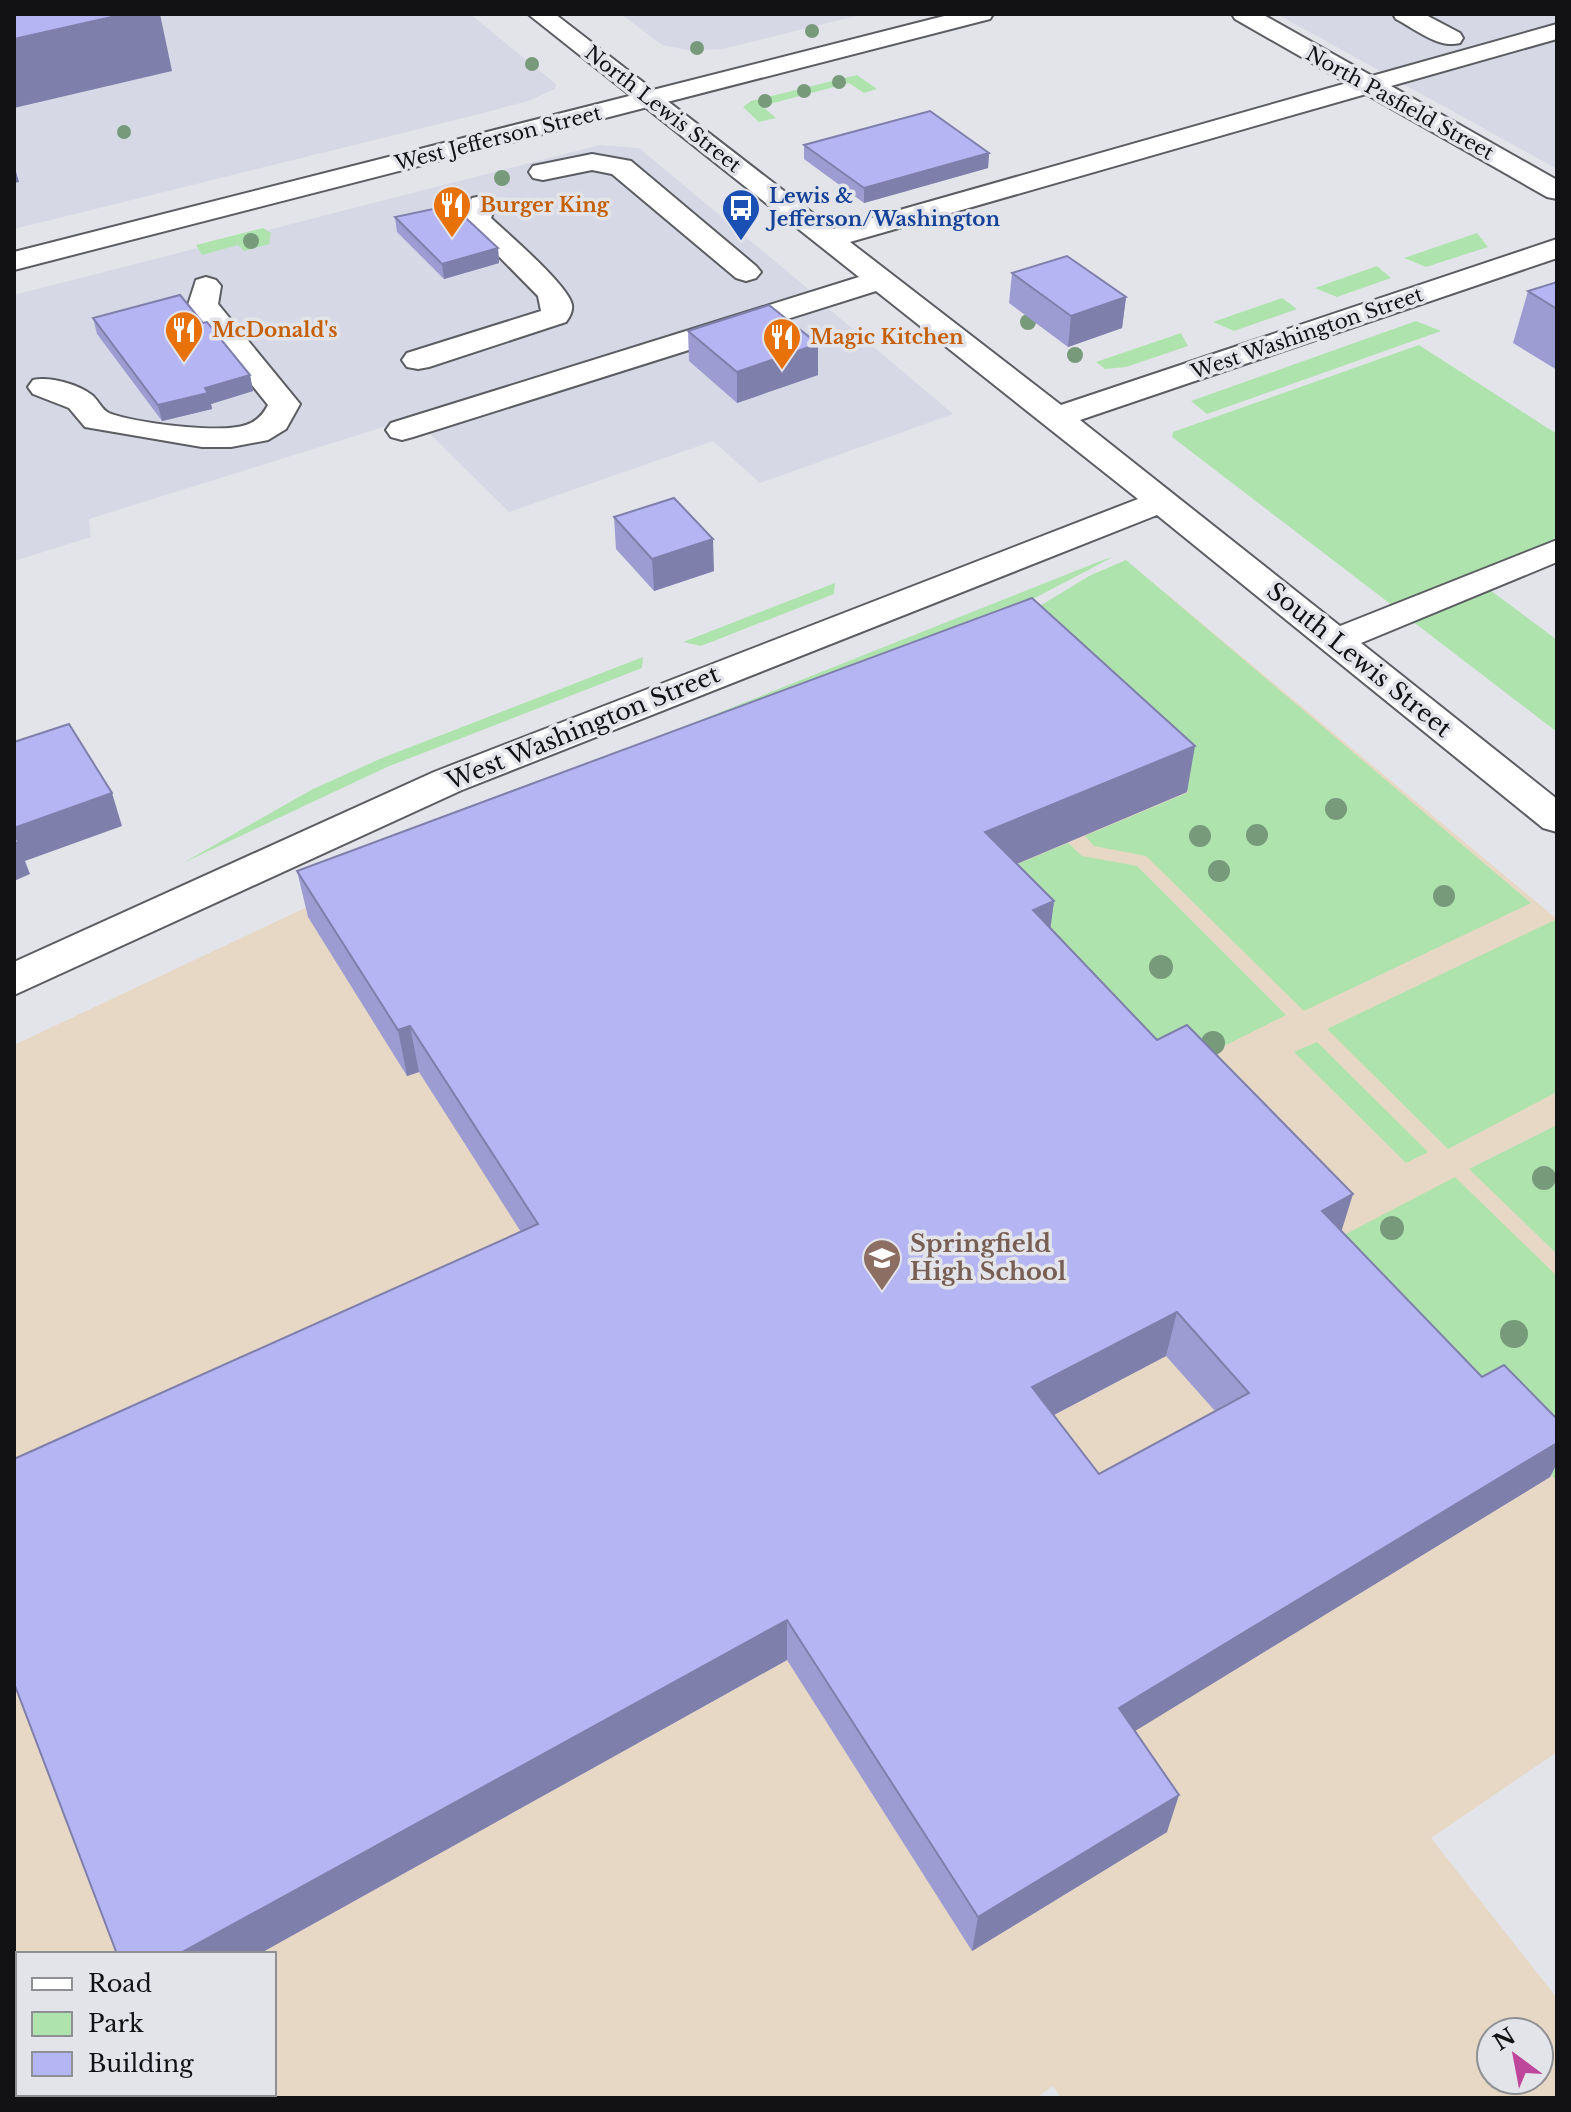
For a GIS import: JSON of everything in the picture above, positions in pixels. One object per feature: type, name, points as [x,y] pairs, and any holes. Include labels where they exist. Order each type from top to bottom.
[{"type":"street","name":"North Lewis Street","points":[[540,14],[1162,501]]},
{"type":"street","name":"West Jefferson Street","points":[[14,261],[981,14]]},
{"type":"street","points":[[1253,19],[1297,14]]},
{"type":"street","points":[[1405,14],[1451,38]]},
{"type":"street","name":"North Pasfield Street","points":[[1253,19],[1557,191]]},
{"type":"street","points":[[828,239],[1557,31]]},
{"type":"street","points":[[1413,49],[1442,65]]},
{"type":"street","points":[[543,172],[576,163],[605,163],[621,167],[746,272]]},
{"type":"street","points":[[467,410],[425,367],[555,316],[557,305],[551,292],[476,219],[482,204]]},
{"type":"street","name":"West Washington Street","points":[[1057,417],[1557,248]]},
{"type":"street","points":[[402,430],[880,280]]},
{"type":"street","points":[[44,387],[80,401],[96,420],[220,440],[250,436],[271,428],[282,413],[284,404],[203,305],[206,286]]},
{"type":"street","name":"West Washington Street","points":[[14,980],[448,781],[1162,501]]},
{"type":"street","name":"South Lewis Street","points":[[1162,501],[1557,819]]},
{"type":"street","points":[[1334,641],[1557,550]]},
{"type":"shaded area","points":[[14,14],[470,14],[556,84],[555,89],[528,101],[14,229]]},
{"type":"shaded area","points":[[621,14],[864,14],[722,49],[692,51],[662,45]]},
{"type":"shaded area","points":[[1277,14],[1557,14],[1557,169]]},
{"type":"shaded area","points":[[600,145],[639,148],[813,293],[89,519],[91,537],[14,561],[14,295]]},
{"type":"shaded area","points":[[823,304],[953,414],[760,483],[713,441],[509,512],[427,431]]},
{"type":"shaded area","points":[[1139,571],[1557,919],[1557,1752],[1431,1838],[1557,1998],[1557,2098],[1061,2098],[1053,2086],[1036,2098],[33,2098],[276,2096],[276,1952],[16,1952],[16,2054],[14,1045],[360,882]]},
{"type":"green space","points":[[857,75],[877,89],[864,93],[849,83],[762,106],[776,118],[759,122],[743,107],[751,101]]},
{"type":"green space","points":[[263,228],[271,233],[269,244],[244,251],[238,245],[202,255],[196,245]]},
{"type":"green space","points":[[1477,233],[1488,247],[1426,267],[1404,258]]},
{"type":"green space","points":[[1377,266],[1391,278],[1337,297],[1315,288]]},
{"type":"green space","points":[[1282,298],[1297,309],[1234,331],[1213,322]]},
{"type":"green space","points":[[1416,321],[1441,331],[1207,414],[1191,401]]},
{"type":"green space","points":[[1181,333],[1188,346],[1126,367],[1105,369],[1096,362]]},
{"type":"green space","points":[[1419,345],[1557,434],[1557,539],[1393,606],[1172,437],[1173,432]]},
{"type":"green space","points":[[1113,557],[1031,600],[630,748],[1103,560]]},
{"type":"green space","points":[[1126,560],[1531,903],[1304,1011],[1146,856],[1094,846],[1085,836],[1189,792],[1027,644],[670,756],[1043,604],[1089,576]]},
{"type":"green space","points":[[835,583],[834,594],[701,646],[683,642]]},
{"type":"green space","points":[[1490,590],[1557,640],[1557,732],[1412,621]]},
{"type":"green space","points":[[643,657],[642,668],[387,767],[183,863],[311,790],[382,758]]},
{"type":"green space","points":[[1068,843],[1082,856],[1137,866],[1286,1015],[1148,1084],[982,879]]},
{"type":"green space","points":[[1555,920],[1557,1092],[1448,1149],[1327,1029]]},
{"type":"green space","points":[[1317,1042],[1428,1152],[1406,1163],[1294,1052]]},
{"type":"green space","points":[[1557,1125],[1557,1254],[1469,1169]]},
{"type":"green space","points":[[1455,1177],[1557,1276],[1557,1481],[1485,1404],[1340,1237]]},
{"type":"building","points":[[14,14],[125,14],[14,39]]},
{"type":"building","points":[[930,111],[989,153],[864,188],[804,145]]},
{"type":"building","points":[[452,205],[498,248],[442,264],[395,217]]},
{"type":"building","points":[[1067,256],[1126,297],[1071,316],[1012,273]]},
{"type":"building","points":[[1557,282],[1557,309],[1528,291]]},
{"type":"building","points":[[180,295],[203,323],[207,322],[250,375],[205,388],[208,393],[158,405],[93,318]]},
{"type":"building","points":[[769,305],[818,344],[737,372],[688,331]]},
{"type":"building","points":[[674,498],[713,539],[652,559],[614,517]]},
{"type":"building","points":[[1032,598],[1195,746],[985,832],[1054,901],[1033,910],[1157,1040],[1187,1025],[1353,1194],[1322,1211],[1482,1377],[1504,1365],[1557,1419],[1557,1443],[1119,1708],[1179,1795],[978,1917],[787,1620],[183,1952],[116,1952],[14,1683],[14,1459],[538,1224],[410,1026],[398,1030],[297,871]],"holes":[[[1177,1312],[1249,1393],[1099,1474],[1032,1387]]]},
{"type":"building","points":[[69,724],[112,793],[14,828],[14,742]]},
{"type":"place","name":"Burger King","points":[[452,239]]},
{"type":"place","name":"Lewis & Jefferson/Washington","points":[[741,242]]},
{"type":"place","name":"McDonald's","points":[[184,364]]},
{"type":"place","name":"Magic Kitchen","points":[[782,371]]},
{"type":"place","name":"Springfield High School","points":[[882,1292]]}]
